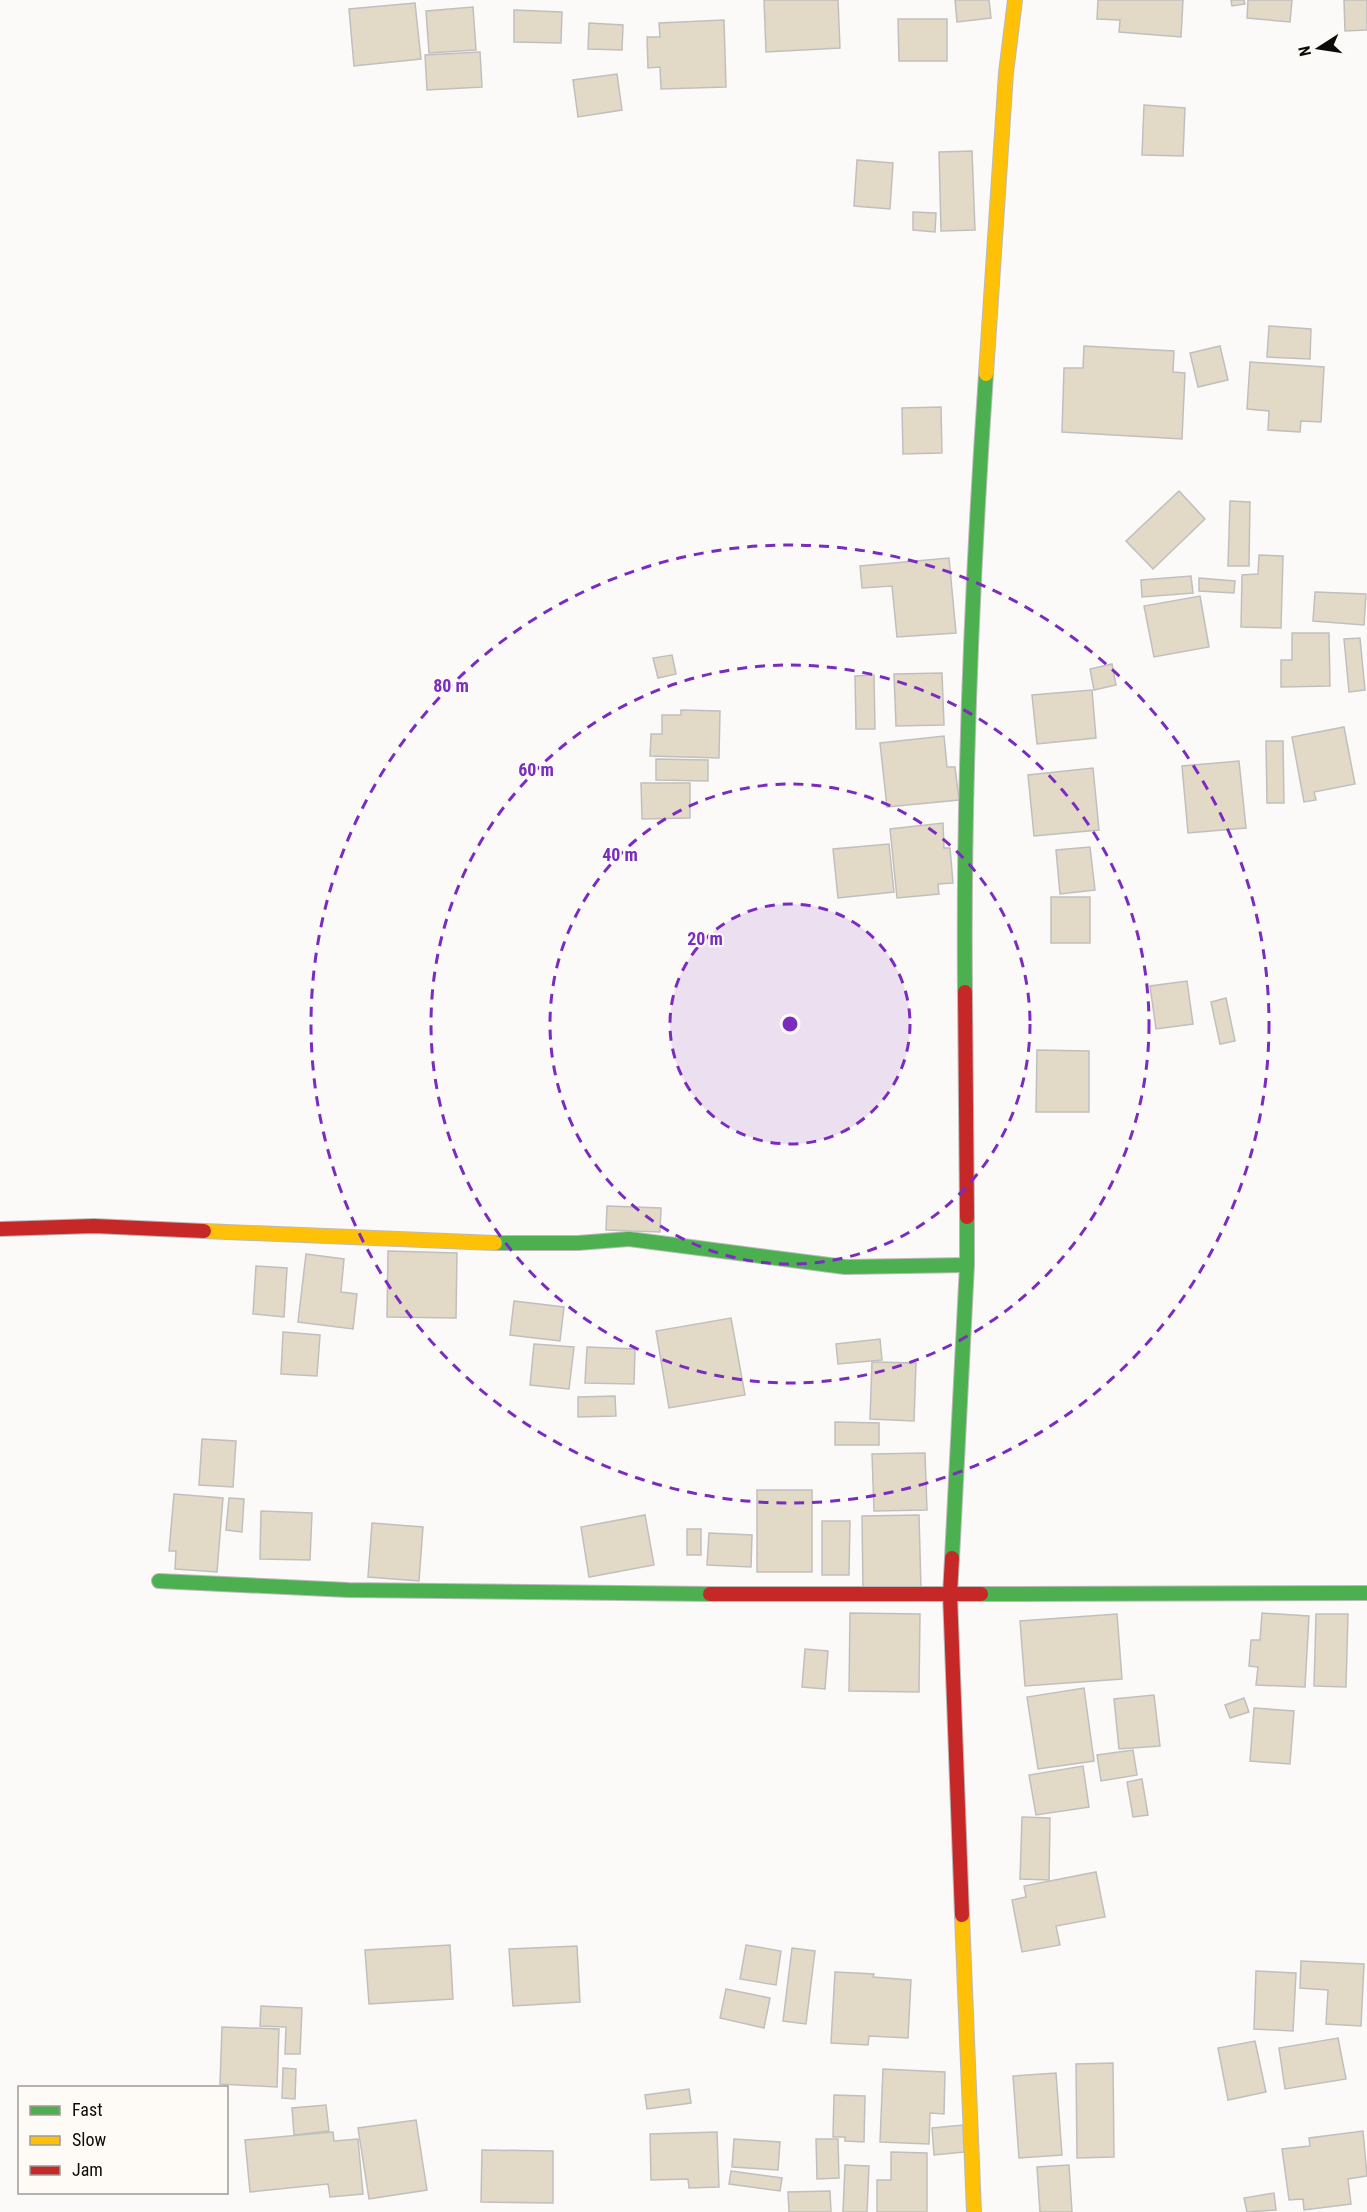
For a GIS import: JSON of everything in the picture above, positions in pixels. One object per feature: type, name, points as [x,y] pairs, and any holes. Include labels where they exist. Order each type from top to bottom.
[{"type":"street","points":[[974,2212],[950,1594],[967,1265],[964,858],[975,529],[1005,84],[1014,0]]},
{"type":"street","points":[[0,1228],[94,1226],[513,1244],[578,1243],[629,1239],[845,1267],[967,1265]]},
{"type":"street","points":[[159,1581],[348,1590],[727,1594],[1367,1593]]},
{"type":"building","points":[[764,0],[838,0],[840,48],[766,52]]},
{"type":"building","points":[[955,0],[989,0],[991,18],[957,22]]},
{"type":"building","points":[[1098,0],[1183,0],[1181,37],[1119,32],[1120,20],[1097,19]]},
{"type":"building","points":[[1231,0],[1244,0],[1245,4],[1232,6]]},
{"type":"building","points":[[1248,0],[1292,0],[1290,22],[1247,18]]},
{"type":"building","points":[[1344,0],[1367,0],[1367,30],[1345,31]]},
{"type":"building","points":[[415,3],[421,59],[354,66],[349,9]]},
{"type":"building","points":[[473,7],[476,50],[429,53],[426,11]]},
{"type":"building","points":[[514,10],[562,12],[561,43],[514,42]]},
{"type":"building","points":[[898,19],[947,19],[947,61],[899,61]]},
{"type":"building","points":[[724,20],[726,87],[661,89],[660,67],[648,68],[647,37],[660,37],[659,23]]},
{"type":"building","points":[[589,23],[623,25],[622,50],[588,49]]},
{"type":"building","points":[[480,52],[482,87],[427,90],[425,55]]},
{"type":"building","points":[[617,74],[622,110],[578,117],[573,80]]},
{"type":"building","points":[[1144,105],[1185,108],[1183,156],[1142,155]]},
{"type":"building","points":[[972,151],[975,230],[941,231],[939,152]]},
{"type":"building","points":[[857,160],[893,163],[890,209],[854,206]]},
{"type":"building","points":[[913,212],[936,213],[935,232],[913,230]]},
{"type":"building","points":[[1269,326],[1311,329],[1310,359],[1267,357]]},
{"type":"building","points":[[1084,346],[1174,351],[1173,372],[1185,373],[1182,439],[1062,432],[1064,368],[1083,368]]},
{"type":"building","points":[[1220,346],[1228,380],[1198,387],[1190,353]]},
{"type":"building","points":[[1250,362],[1324,367],[1321,422],[1301,421],[1300,432],[1268,430],[1269,411],[1247,409]]},
{"type":"building","points":[[941,407],[942,453],[903,454],[902,408]]},
{"type":"building","points":[[1179,491],[1205,519],[1153,569],[1126,541]]},
{"type":"building","points":[[1230,501],[1250,502],[1249,566],[1228,566]]},
{"type":"building","points":[[1259,555],[1283,556],[1281,628],[1241,627],[1242,575],[1258,574]]},
{"type":"building","points":[[949,558],[956,633],[897,637],[892,586],[862,588],[860,566]]},
{"type":"building","points":[[1191,576],[1193,593],[1142,597],[1141,580]]},
{"type":"building","points":[[1199,578],[1235,581],[1234,593],[1199,591]]},
{"type":"building","points":[[1315,592],[1366,594],[1364,625],[1313,621]]},
{"type":"building","points":[[1200,596],[1209,647],[1154,657],[1144,606]]},
{"type":"building","points":[[1292,633],[1329,633],[1330,686],[1281,687],[1281,660],[1292,660]]},
{"type":"building","points":[[1360,638],[1365,690],[1349,692],[1344,639]]},
{"type":"building","points":[[672,655],[676,674],[658,678],[653,658]]},
{"type":"building","points":[[1112,664],[1116,685],[1094,690],[1090,669]]},
{"type":"building","points":[[942,673],[944,725],[896,726],[894,674]]},
{"type":"building","points":[[874,675],[875,729],[856,729],[855,676]]},
{"type":"building","points":[[1092,690],[1096,738],[1037,744],[1032,695]]},
{"type":"building","points":[[681,710],[720,711],[719,758],[650,756],[651,734],[662,734],[662,715],[681,715]]},
{"type":"building","points":[[1344,727],[1355,784],[1314,792],[1316,800],[1304,802],[1292,737]]},
{"type":"building","points":[[944,736],[947,767],[955,767],[959,800],[887,807],[880,743]]},
{"type":"building","points":[[1266,741],[1283,741],[1284,803],[1267,803]]},
{"type":"building","points":[[656,759],[708,760],[708,781],[656,780]]},
{"type":"building","points":[[1239,761],[1246,828],[1188,833],[1182,766]]},
{"type":"building","points":[[1093,768],[1099,830],[1034,836],[1028,775]]},
{"type":"building","points":[[641,783],[690,783],[690,818],[642,819]]},
{"type":"building","points":[[943,823],[944,848],[950,848],[953,883],[938,884],[939,894],[897,898],[890,829]]},
{"type":"building","points":[[889,844],[894,892],[838,898],[833,849]]},
{"type":"building","points":[[1090,847],[1095,890],[1060,894],[1056,850]]},
{"type":"building","points":[[1051,897],[1090,897],[1090,943],[1051,943]]},
{"type":"building","points":[[1187,981],[1193,1024],[1156,1029],[1150,986]]},
{"type":"building","points":[[1226,998],[1235,1041],[1220,1044],[1211,1002]]},
{"type":"building","points":[[1037,1050],[1089,1051],[1089,1112],[1036,1112]]},
{"type":"building","points":[[607,1206],[661,1208],[660,1232],[606,1230]]},
{"type":"building","points":[[388,1251],[457,1253],[456,1318],[387,1317]]},
{"type":"building","points":[[306,1254],[344,1259],[341,1292],[357,1294],[353,1329],[298,1322]]},
{"type":"building","points":[[256,1266],[287,1268],[284,1317],[253,1314]]},
{"type":"building","points":[[514,1301],[564,1307],[560,1341],[510,1335]]},
{"type":"building","points":[[731,1318],[745,1395],[669,1408],[656,1331]]},
{"type":"building","points":[[283,1332],[320,1335],[317,1376],[281,1374]]},
{"type":"building","points":[[880,1339],[882,1360],[838,1364],[836,1344]]},
{"type":"building","points":[[534,1344],[574,1347],[569,1389],[530,1385]]},
{"type":"building","points":[[587,1347],[635,1349],[634,1384],[585,1383]]},
{"type":"building","points":[[872,1362],[916,1363],[914,1421],[870,1419]]},
{"type":"building","points":[[615,1396],[616,1416],[578,1417],[578,1397]]},
{"type":"building","points":[[835,1422],[879,1423],[879,1445],[835,1445]]},
{"type":"building","points":[[202,1439],[236,1441],[233,1487],[199,1485]]},
{"type":"building","points":[[925,1453],[927,1510],[874,1511],[872,1454]]},
{"type":"building","points":[[757,1490],[812,1490],[812,1572],[757,1572]]},
{"type":"building","points":[[174,1494],[223,1498],[217,1572],[175,1569],[176,1551],[169,1551]]},
{"type":"building","points":[[229,1498],[244,1499],[242,1532],[226,1530]]},
{"type":"building","points":[[261,1511],[312,1513],[310,1560],[260,1559]]},
{"type":"building","points":[[645,1515],[654,1565],[589,1577],[581,1527]]},
{"type":"building","points":[[919,1515],[921,1589],[863,1590],[862,1516]]},
{"type":"building","points":[[822,1521],[850,1521],[849,1575],[822,1575]]},
{"type":"building","points":[[372,1523],[423,1527],[419,1581],[368,1577]]},
{"type":"building","points":[[687,1529],[701,1529],[701,1555],[687,1555]]},
{"type":"building","points":[[709,1533],[752,1535],[751,1567],[707,1565]]},
{"type":"building","points":[[850,1613],[920,1614],[919,1692],[849,1691]]},
{"type":"building","points":[[1262,1613],[1309,1616],[1305,1687],[1256,1685],[1258,1667],[1249,1666],[1251,1640],[1260,1640]]},
{"type":"building","points":[[1117,1614],[1122,1679],[1025,1686],[1020,1621]]},
{"type":"building","points":[[1316,1614],[1348,1614],[1346,1687],[1314,1686]]},
{"type":"building","points":[[805,1649],[828,1651],[825,1689],[802,1687]]},
{"type":"building","points":[[1084,1688],[1094,1761],[1038,1769],[1027,1697]]},
{"type":"building","points":[[1154,1695],[1160,1746],[1119,1749],[1114,1699]]},
{"type":"building","points":[[1244,1698],[1249,1712],[1230,1718],[1225,1705]]},
{"type":"building","points":[[1254,1708],[1294,1711],[1290,1764],[1250,1761]]},
{"type":"building","points":[[1133,1750],[1137,1775],[1101,1781],[1097,1755]]},
{"type":"building","points":[[1083,1766],[1089,1807],[1036,1815],[1029,1775]]},
{"type":"building","points":[[1142,1779],[1148,1815],[1133,1817],[1127,1782]]},
{"type":"building","points":[[1022,1817],[1050,1818],[1049,1880],[1020,1879]]},
{"type":"building","points":[[1096,1872],[1105,1917],[1056,1926],[1060,1945],[1022,1952],[1012,1900],[1026,1897],[1024,1886]]},
{"type":"building","points":[[450,1945],[453,1999],[369,2004],[365,1950]]},
{"type":"building","points":[[746,1945],[781,1951],[776,1985],[740,1979]]},
{"type":"building","points":[[577,1946],[580,2002],[513,2006],[509,1949]]},
{"type":"building","points":[[792,1948],[815,1951],[806,2024],[783,2021]]},
{"type":"building","points":[[1301,1961],[1364,1964],[1361,2026],[1326,2024],[1328,1990],[1300,1988]]},
{"type":"building","points":[[1256,1971],[1296,1973],[1293,2031],[1254,2029]]},
{"type":"building","points":[[835,1972],[874,1974],[873,1977],[911,1980],[908,2038],[869,2036],[868,2045],[831,2043]]},
{"type":"building","points":[[726,1989],[770,1998],[764,2028],[720,2018]]},
{"type":"building","points":[[261,2006],[302,2008],[300,2054],[285,2054],[286,2027],[260,2026]]},
{"type":"building","points":[[222,2027],[279,2029],[277,2087],[220,2084]]},
{"type":"building","points":[[1338,2038],[1346,2079],[1285,2089],[1279,2048]]},
{"type":"building","points":[[1255,2041],[1266,2092],[1228,2100],[1218,2048]]},
{"type":"building","points":[[1113,2063],[1114,2157],[1077,2158],[1076,2064]]},
{"type":"building","points":[[283,2068],[296,2069],[295,2099],[282,2098]]},
{"type":"building","points":[[883,2069],[945,2072],[944,2114],[930,2113],[929,2144],[880,2142]]},
{"type":"building","points":[[1056,2073],[1062,2155],[1019,2158],[1013,2076]]},
{"type":"building","points":[[689,2089],[691,2103],[647,2109],[645,2095]]},
{"type":"building","points":[[834,2095],[865,2096],[864,2142],[845,2141],[845,2137],[833,2137]]},
{"type":"building","points":[[326,2105],[329,2131],[294,2135],[292,2108]]},
{"type":"building","points":[[416,2120],[427,2190],[369,2199],[358,2128]]},
{"type":"building","points":[[963,2125],[964,2152],[934,2155],[932,2128]]},
{"type":"building","points":[[1363,2131],[1367,2176],[1348,2179],[1351,2204],[1304,2210],[1303,2199],[1289,2200],[1282,2149],[1310,2146],[1309,2138]]},
{"type":"building","points":[[333,2132],[334,2141],[358,2139],[363,2194],[330,2197],[328,2184],[250,2192],[245,2140]]},
{"type":"building","points":[[717,2132],[719,2187],[689,2188],[688,2179],[651,2180],[650,2134]]},
{"type":"building","points":[[734,2139],[780,2142],[778,2170],[732,2167]]},
{"type":"building","points":[[816,2139],[838,2139],[839,2178],[817,2179]]},
{"type":"building","points":[[482,2150],[553,2151],[553,2203],[481,2202]]},
{"type":"building","points":[[891,2152],[927,2153],[927,2212],[877,2212],[877,2180],[891,2180]]},
{"type":"building","points":[[845,2165],[869,2166],[867,2212],[843,2212]]},
{"type":"building","points":[[1069,2165],[1072,2212],[1040,2212],[1037,2167]]},
{"type":"building","points":[[731,2171],[782,2178],[780,2191],[729,2184]]},
{"type":"building","points":[[830,2191],[831,2212],[789,2212],[788,2192]]},
{"type":"building","points":[[1274,2193],[1276,2210],[1247,2212],[1244,2198]]},
{"type":"traffic: fast","points":[[965,992],[965,838],[970,683],[986,374]]},
{"type":"traffic: fast","points":[[952,1558],[967,1265],[967,1217]]},
{"type":"traffic: fast","points":[[495,1243],[578,1243],[629,1239],[845,1267],[967,1265]]},
{"type":"traffic: fast","points":[[159,1581],[348,1590],[710,1594]]},
{"type":"traffic: fast","points":[[981,1594],[1367,1593]]},
{"type":"traffic: slow","points":[[986,374],[1006,73],[1015,0]]},
{"type":"traffic: slow","points":[[204,1231],[495,1243]]},
{"type":"traffic: slow","points":[[962,1915],[974,2212]]},
{"type":"traffic: jam","points":[[965,992],[967,1217]]},
{"type":"traffic: jam","points":[[0,1229],[94,1226],[204,1231]]},
{"type":"traffic: jam","points":[[952,1558],[950,1594],[962,1915]]},
{"type":"traffic: jam","points":[[710,1594],[981,1594]]}]
